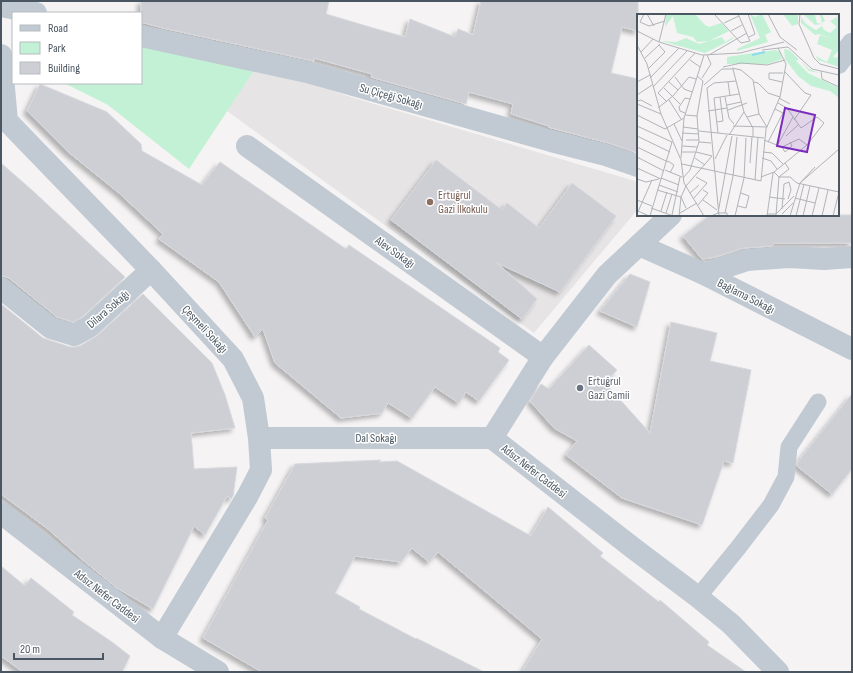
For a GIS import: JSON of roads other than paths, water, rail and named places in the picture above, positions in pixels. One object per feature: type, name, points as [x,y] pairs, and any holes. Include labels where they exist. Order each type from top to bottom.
[{"type":"street","points":[[1,6],[31,12]]},
{"type":"street","name":"Su Çiçeği Sokağı","points":[[142,36],[306,72],[543,139],[606,155],[637,166]]},
{"type":"street","points":[[839,62],[852,44]]},
{"type":"street","name":"Çeşmeli Sokağı","points":[[1,55],[4,123],[151,270],[233,359],[253,398],[260,438],[261,470],[247,497],[162,638]]},
{"type":"street","name":"Alev Sokağı","points":[[247,146],[543,357]]},
{"type":"street","name":"Adsız Nefer Caddesi","points":[[669,216],[607,275],[543,357],[492,438],[698,597],[731,624],[778,672]]},
{"type":"street","name":"Bağlama Sokağı","points":[[639,245],[704,274],[852,349]]},
{"type":"street","points":[[704,274],[748,260],[789,257],[852,257]]},
{"type":"street","name":"Dilara Sokağı","points":[[1,288],[51,328],[74,335],[89,328],[151,270]]},
{"type":"street","name":"Dal Sokağı","points":[[260,438],[492,438]]},
{"type":"street","name":"Adsız Nefer Caddesi","points":[[1,513],[162,638],[218,672]]},
{"type":"lane","points":[[698,597],[771,505],[786,477],[789,447],[818,402]]},
{"type":"place","name":"Ertuğrul Gazi İlkokulu","points":[[430,202]]},
{"type":"place","name":"Ertuğrul Gazi Camii","points":[[580,388]]}]
